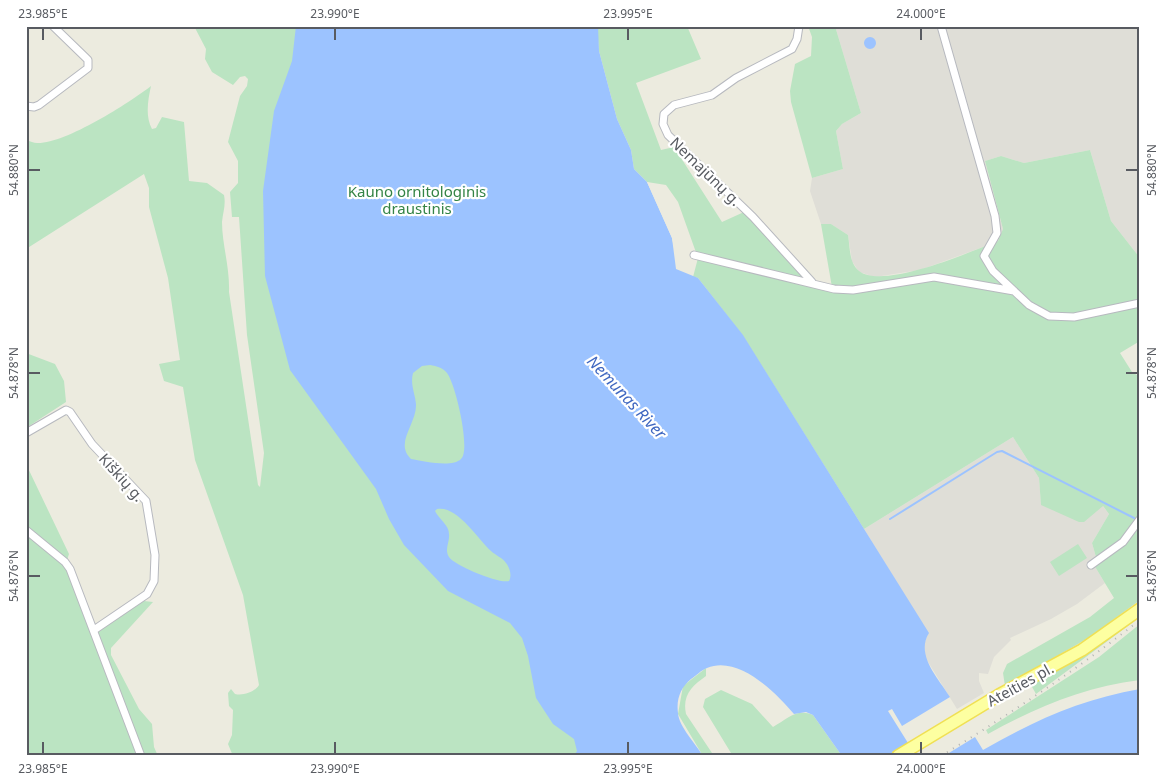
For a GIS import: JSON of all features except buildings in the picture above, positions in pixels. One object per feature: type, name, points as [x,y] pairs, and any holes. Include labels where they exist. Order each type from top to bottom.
[{"type":"main road","name":"Ateities pl.","points":[[898,756],[1025,680],[1082,650],[1140,609]]},
{"type":"street","points":[[26,106],[34,107],[39,105],[88,68],[88,60],[53,26]]},
{"type":"street","name":"Nemajūnų g.","points":[[799,26],[797,39],[792,49],[736,78],[712,95],[674,105],[664,114],[663,124],[668,135],[753,217],[812,282]]},
{"type":"street","points":[[941,26],[995,216],[997,234],[984,256],[993,271],[1040,312],[1059,318],[1140,303]]},
{"type":"street","points":[[694,255],[834,288],[853,290],[922,278],[943,278],[1014,291]]},
{"type":"street","name":"Kiškių g.","points":[[26,433],[66,410],[75,416],[92,444],[146,501],[155,555],[154,581],[146,594],[94,630]]},
{"type":"street","points":[[1091,565],[1123,542],[1140,519]]},
{"type":"street","points":[[26,530],[65,562],[70,570],[141,756]]},
{"type":"shaded area","points":[[835,26],[1140,26],[1140,258],[1111,221],[1090,150],[1024,163],[1001,156],[985,161],[1003,229],[997,242],[920,270],[875,277],[859,272],[852,261],[848,235],[831,224],[821,224],[810,191],[812,178],[843,169],[836,131],[842,124],[861,113]]},
{"type":"shaded area","points":[[1013,437],[1039,478],[1041,505],[1102,505],[1109,514],[1092,543],[1096,557],[1094,565],[1105,583],[1077,604],[1051,619],[1010,638],[1011,640],[994,657],[988,674],[979,673],[979,681],[984,693],[957,709],[925,657],[924,645],[928,633],[864,529]]},
{"type":"green space","name":"Kauno ornitologinis draustinis","points":[[194,26],[687,26],[701,59],[636,83],[661,150],[674,147],[722,222],[744,212],[812,286],[833,293],[821,224],[831,224],[848,235],[853,264],[859,271],[871,276],[906,273],[948,260],[998,241],[1003,229],[985,161],[1001,156],[1024,163],[1090,150],[1111,221],[1140,258],[1140,341],[1120,353],[1132,372],[1140,377],[1140,512],[1123,538],[1096,557],[1092,543],[1109,514],[1103,506],[1084,522],[1079,522],[1041,505],[1039,478],[1013,437],[864,529],[743,336],[698,278],[693,277],[698,258],[678,202],[666,185],[647,182],[634,169],[631,150],[617,119],[599,51],[597,28],[584,756],[233,756],[228,744],[232,735],[233,710],[229,706],[228,693],[231,689],[235,694],[245,694],[255,690],[259,685],[243,595],[195,460],[183,387],[164,381],[159,364],[180,360],[168,278],[149,207],[149,188],[144,174],[26,249],[26,140],[37,143],[49,142],[64,137],[113,112],[151,86],[148,113],[152,129],[156,128],[162,117],[184,122],[189,181],[207,183],[224,195],[222,230],[229,292],[258,485],[260,487],[264,453],[247,335],[239,217],[232,217],[230,192],[238,183],[238,161],[228,142],[240,96],[247,86],[248,79],[245,76],[240,77],[233,85],[212,72],[205,59],[206,49]]},
{"type":"green space","points":[[808,26],[835,26],[861,113],[842,124],[836,131],[843,169],[812,178],[791,102],[790,91],[795,64],[811,56],[812,37]]},
{"type":"green space","points":[[26,353],[55,364],[64,381],[66,402],[26,428]]},
{"type":"green space","points":[[26,464],[69,554],[67,560],[68,573],[138,756],[26,756]]},
{"type":"green space","points":[[1140,525],[1140,600],[1090,637],[1005,686],[1003,673],[1007,664],[1090,617],[1114,598],[1094,565],[1128,542]]},
{"type":"green space","points":[[1078,544],[1087,558],[1059,576],[1050,562]]},
{"type":"green space","points":[[144,601],[153,602],[111,648],[111,655],[139,709],[152,724],[154,747],[158,756],[144,756],[96,631]]},
{"type":"green space","points":[[1140,613],[1140,617],[1036,694],[1031,685],[1075,660]]},
{"type":"green space","points":[[1140,624],[1140,680],[1119,683],[1080,693],[1025,715],[988,734],[986,730],[1099,657]]},
{"type":"green space","points":[[706,668],[706,676],[696,683],[689,692],[685,701],[685,707],[686,714],[714,756],[703,756],[678,714],[683,686]]},
{"type":"green space","points":[[721,690],[752,704],[773,727],[797,714],[807,713],[813,715],[842,756],[727,756],[731,753],[703,707],[705,699]]},
{"type":"water","name":"Nemunas River","points":[[296,26],[598,26],[599,51],[617,119],[631,150],[634,169],[647,182],[672,238],[676,269],[698,278],[743,335],[929,633],[925,641],[927,658],[935,675],[950,697],[902,726],[892,709],[888,711],[908,743],[887,756],[842,756],[813,715],[806,712],[794,714],[756,678],[744,671],[719,665],[705,669],[691,679],[684,686],[679,698],[678,713],[681,724],[703,756],[574,756],[577,751],[574,739],[553,724],[536,698],[528,656],[522,638],[510,623],[448,591],[404,545],[389,519],[376,489],[290,370],[265,276],[263,191],[274,111],[292,61]],"holes":[[[430,365],[440,368],[447,373],[458,403],[463,431],[464,453],[457,462],[437,463],[411,459],[406,453],[405,440],[413,419],[416,404],[412,381],[413,373],[422,366]],[[437,509],[445,509],[459,517],[491,551],[505,561],[509,567],[509,581],[496,580],[478,574],[453,561],[447,551],[449,531],[435,511]]]},
{"type":"water","points":[[868,37],[872,37],[876,43],[872,49],[868,49],[864,45],[864,41]]},
{"type":"water","points":[[1140,689],[1140,756],[944,756],[975,737],[983,750],[1058,712],[1119,693]]},
{"type":"pier","points":[[647,182],[650,183],[674,237],[679,258],[676,258],[672,238]]},
{"type":"waterway","points":[[890,519],[997,452],[1002,451],[1134,518]]},
{"type":"railway","points":[[941,756],[1042,691],[1140,620]]}]
